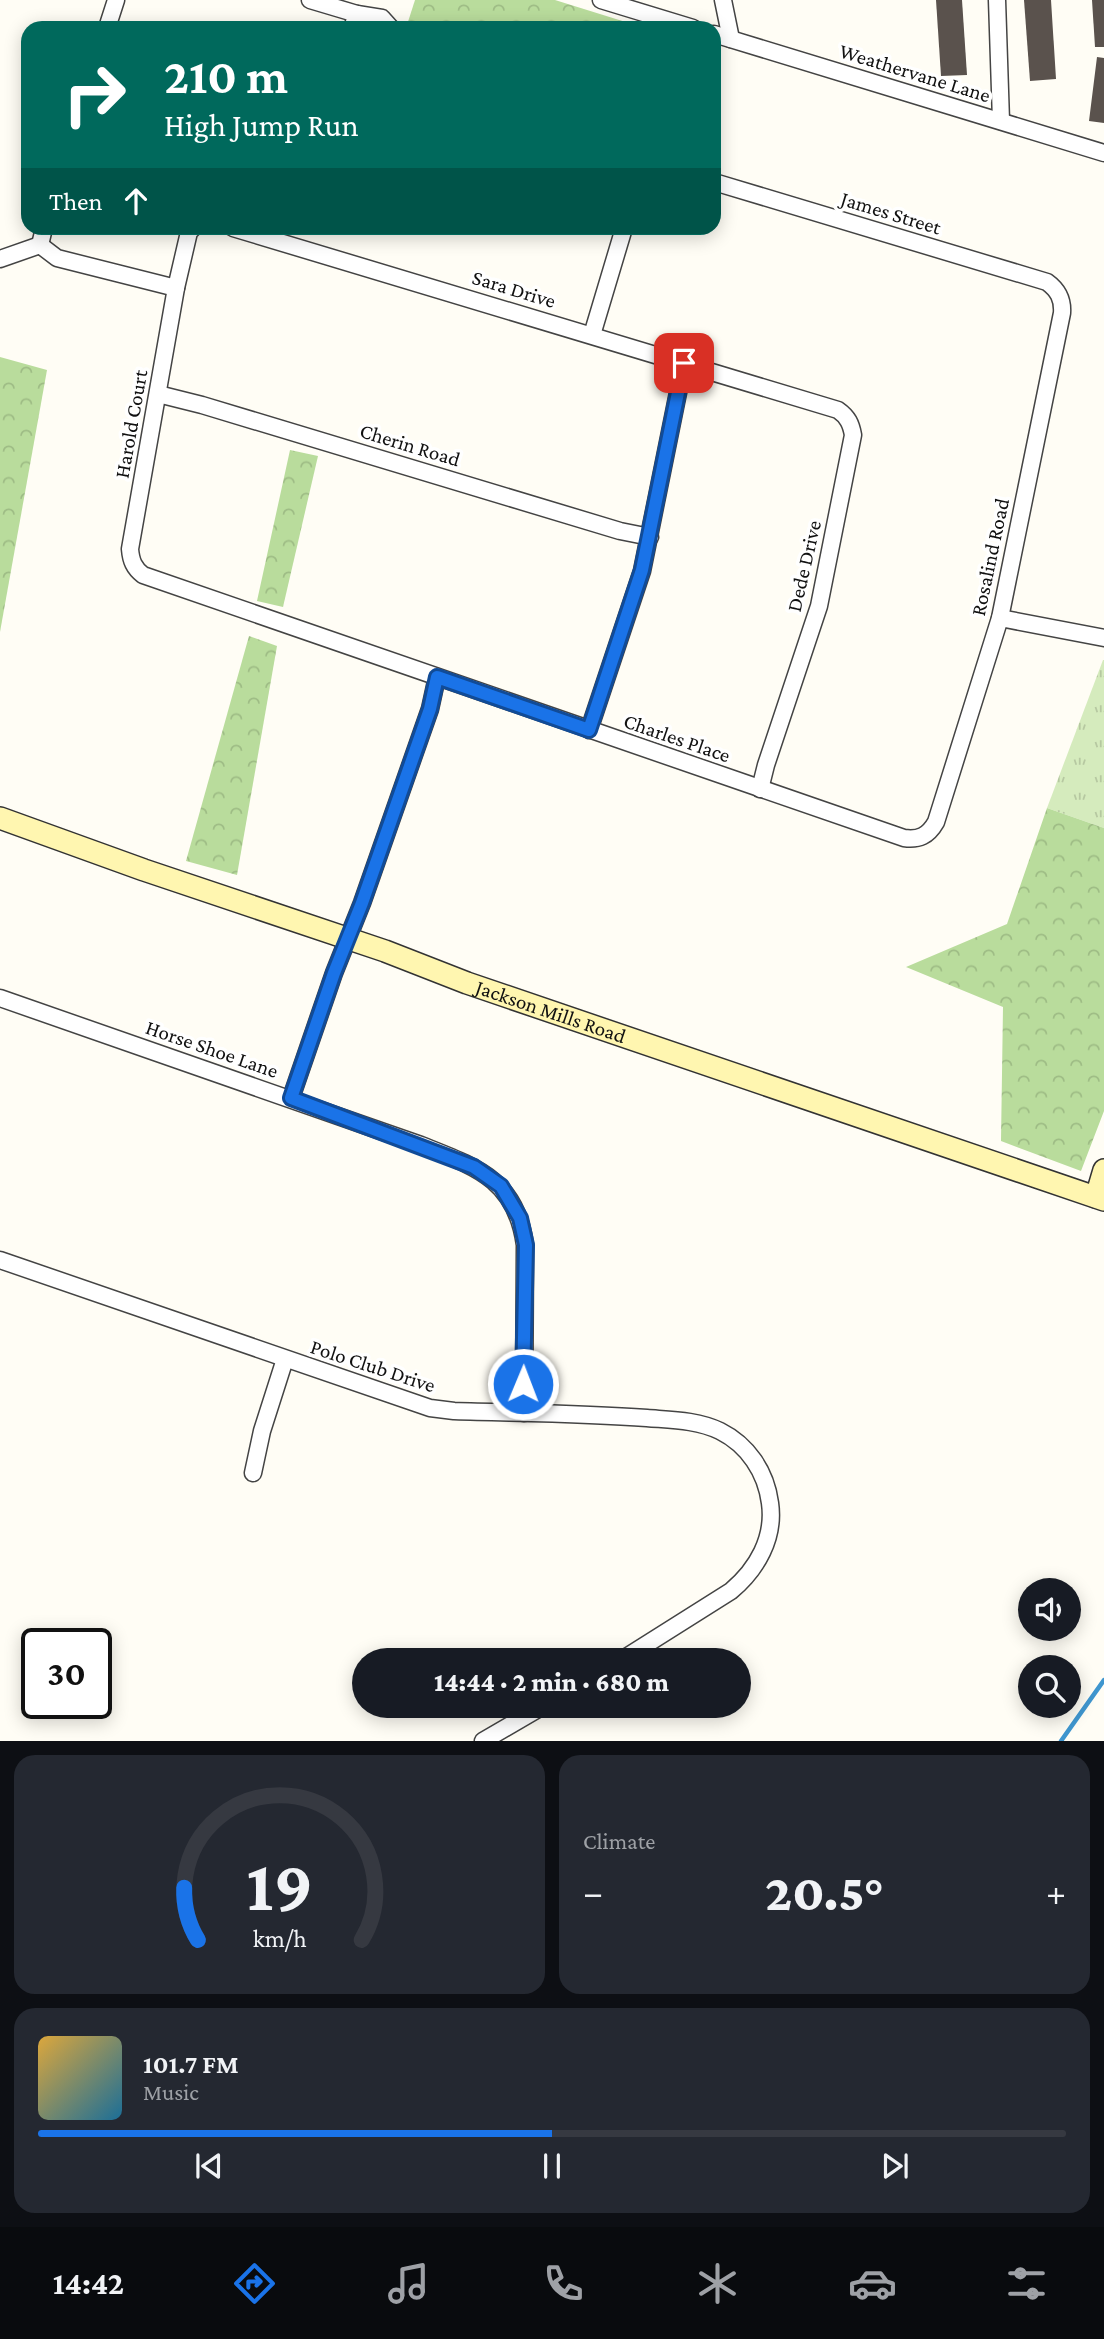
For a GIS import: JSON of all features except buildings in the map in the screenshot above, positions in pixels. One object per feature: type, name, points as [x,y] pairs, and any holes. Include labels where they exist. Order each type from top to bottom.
[{"type":"main road","name":"Jackson Mills Road","points":[[0,818],[144,870],[385,951],[467,983],[1100,1198]]},
{"type":"main road","points":[[1100,1198],[1104,1171]]},
{"type":"street","points":[[109,21],[116,0]]},
{"type":"street","points":[[310,0],[355,21],[382,18],[385,21]]},
{"type":"street","points":[[601,0],[670,21]]},
{"type":"street","points":[[723,0],[731,39]]},
{"type":"street","points":[[997,0],[1001,121]]},
{"type":"street","name":"Weathervane Lane","points":[[721,36],[1104,153]]},
{"type":"street","name":"James Street","points":[[721,184],[1047,282],[1055,288]]},
{"type":"street","points":[[40,245],[42,235]]},
{"type":"street","points":[[40,245],[57,258],[176,288],[188,235]]},
{"type":"street","name":"Sara Drive","points":[[256,235],[782,393]]},
{"type":"street","points":[[592,335],[622,235]]},
{"type":"street","points":[[0,259],[40,245]]},
{"type":"street","name":"Harold Court","points":[[134,566],[130,549],[176,288]]},
{"type":"street","name":"Rosalind Road","points":[[931,830],[936,822],[1000,618],[1062,313],[1060,296],[1055,288]]},
{"type":"street","points":[[589,730],[642,570],[684,363]]},
{"type":"street","name":"Dede Drive","points":[[760,789],[819,606],[853,435],[852,426],[846,416],[838,410],[782,393]]},
{"type":"street","name":"Cherin Road","points":[[158,394],[607,527],[650,537]]},
{"type":"street","name":"Charles Place","points":[[134,566],[143,575],[904,838],[915,839],[931,830]]},
{"type":"street","points":[[1000,618],[1104,638]]},
{"type":"street","points":[[291,1098],[430,709],[437,677]]},
{"type":"street","name":"Horse Shoe Lane","points":[[0,998],[291,1098],[474,1167],[493,1179],[508,1196],[520,1218],[526,1245],[524,1413]]},
{"type":"street","name":"Polo Club Drive","points":[[0,1260],[430,1408],[623,1416],[702,1424],[723,1433],[739,1444],[754,1460],[763,1477],[769,1493],[771,1522],[767,1539],[754,1568],[730,1591],[640,1648]]},
{"type":"street","points":[[253,1473],[262,1431],[285,1359]]},
{"type":"street","points":[[483,1741],[522,1718]]},
{"type":"green space","points":[[415,0],[555,0],[622,21],[408,21]]},
{"type":"green space","points":[[0,357],[47,370],[0,632]]},
{"type":"green space","points":[[290,450],[318,456],[283,607],[257,601]]},
{"type":"green space","points":[[249,636],[277,646],[237,875],[186,861]]},
{"type":"green space","points":[[1104,660],[1104,828],[1047,808]]},
{"type":"green space","points":[[1047,808],[1104,828],[1104,1111],[1081,1171],[1001,1141],[1003,1007],[906,967],[1007,924]]},
{"type":"waterway","points":[[1061,1741],[1104,1680]]},
{"type":"route","points":[[523,1384],[526,1245],[515,1206],[501,1186],[474,1167],[291,1098],[430,709],[437,677],[589,730],[642,570],[684,363]]}]
